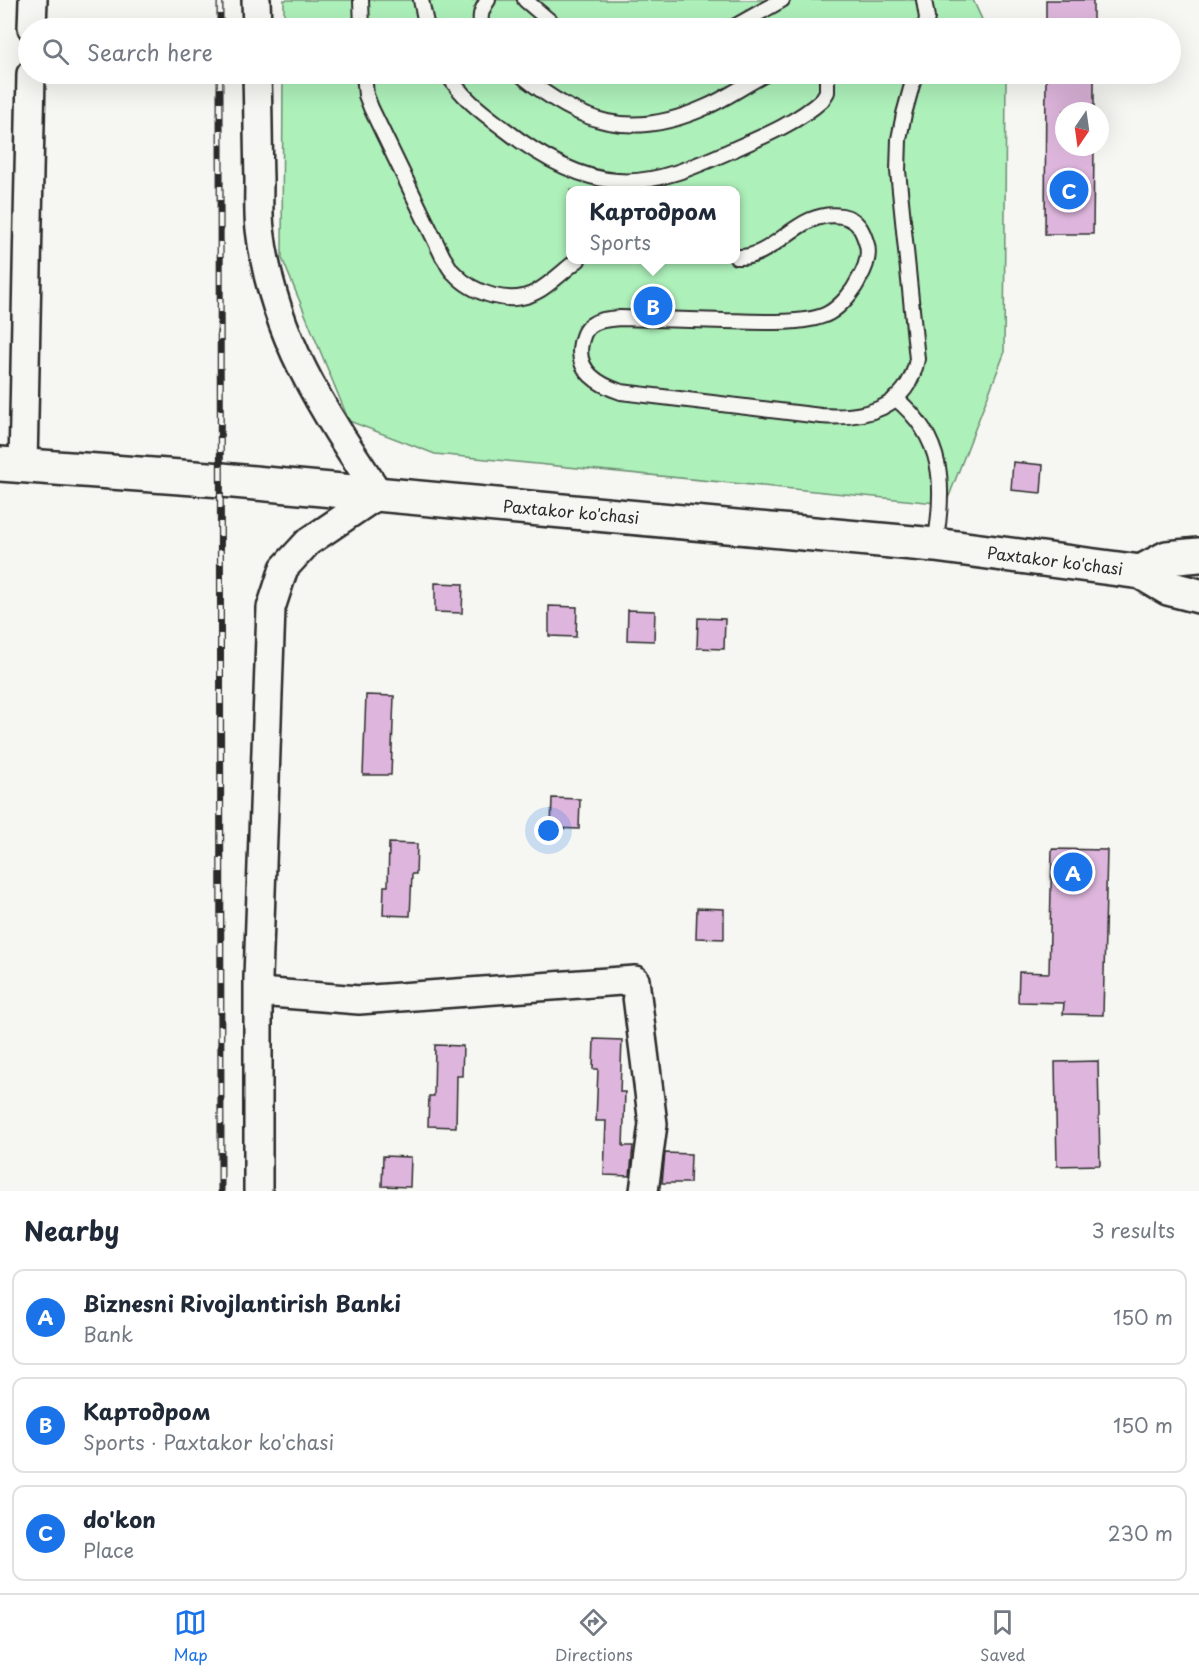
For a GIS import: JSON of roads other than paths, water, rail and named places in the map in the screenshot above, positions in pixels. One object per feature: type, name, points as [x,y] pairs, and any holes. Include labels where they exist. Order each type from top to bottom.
[{"type":"main road","name":"Paxtakor ko'chasi","points":[[11,465],[222,480],[935,545],[1141,572],[1168,588],[1199,596]]},
{"type":"main road","name":"Paxtakor ko'chasi","points":[[1141,572],[1167,558],[1199,555]]},
{"type":"street","points":[[32,18],[33,0]]},
{"type":"street","points":[[256,0],[257,18]]},
{"type":"street","points":[[11,465],[30,84]]},
{"type":"street","points":[[257,84],[259,228],[269,284],[286,334],[308,384],[379,494],[308,542],[284,568],[271,608],[259,992],[258,1191]]},
{"type":"street","points":[[259,992],[359,1000],[635,980],[653,1124],[644,1191]]},
{"type":"lane","points":[[361,0],[362,18]]},
{"type":"lane","points":[[421,0],[425,18]]},
{"type":"lane","points":[[480,18],[481,10],[488,0]]},
{"type":"lane","points":[[525,0],[546,18]]},
{"type":"lane","points":[[750,18],[782,0]]},
{"type":"lane","points":[[924,0],[927,18]]},
{"type":"lane","points":[[365,84],[371,108],[443,257],[453,273],[472,287],[492,295],[507,298],[522,297],[537,291],[573,264]]},
{"type":"lane","points":[[456,84],[471,102],[515,137],[565,167],[617,181],[641,180],[690,168],[765,136],[822,100],[827,92],[827,84]]},
{"type":"lane","points":[[535,84],[593,120],[632,126],[680,117],[705,107],[748,84]]},
{"type":"lane","points":[[740,257],[753,255],[816,217],[831,215],[845,217],[858,223],[868,250],[865,269],[856,286],[828,313],[808,319],[767,322],[620,318],[603,320],[593,323],[585,330],[579,352],[583,367],[604,386],[621,392],[821,416],[844,417],[866,414],[884,407],[896,398],[915,372],[917,359],[898,171],[899,140],[912,84]]},
{"type":"lane","points":[[896,398],[918,419],[934,447],[939,471],[940,502],[935,545]]},
{"type":"railway","points":[[220,0],[220,18]]},
{"type":"railway","points":[[220,84],[221,1191]]},
{"type":"place","name":"do'kon","points":[[1069,190]]},
{"type":"place","name":"Картодром","points":[[653,306]]},
{"type":"place","name":"Biznesni Rivojlantirish Banki","points":[[1073,872]]}]
